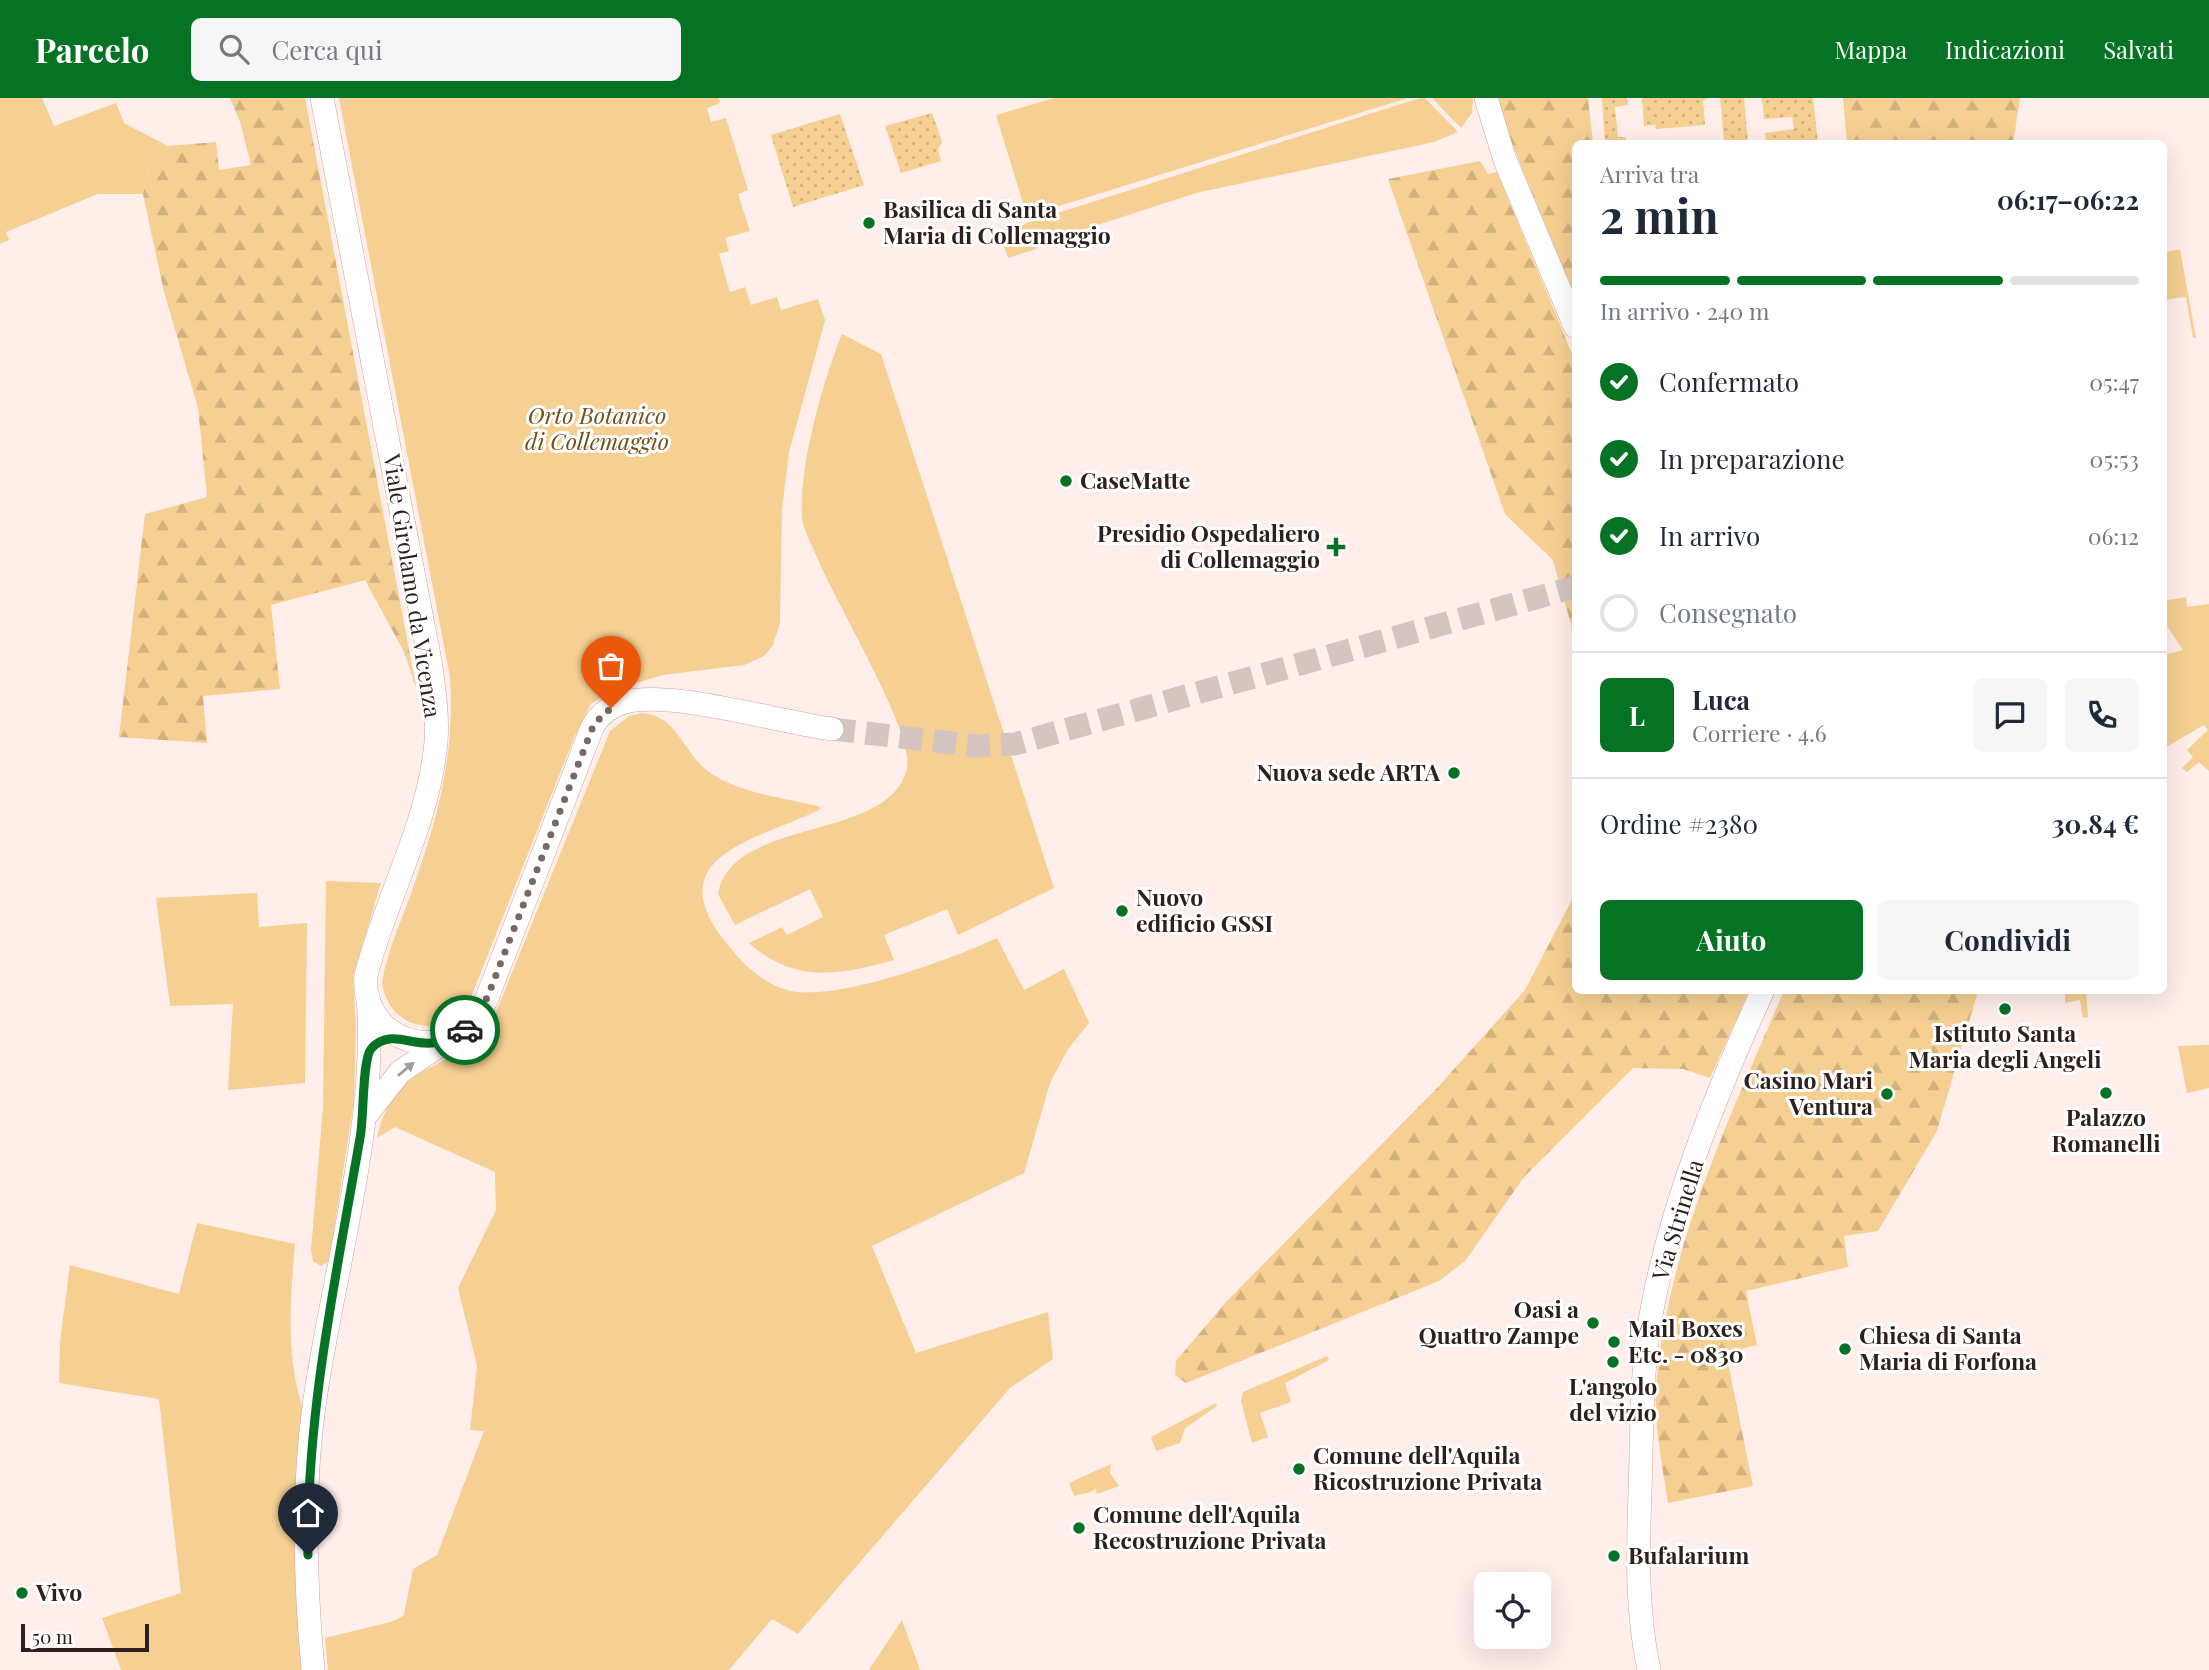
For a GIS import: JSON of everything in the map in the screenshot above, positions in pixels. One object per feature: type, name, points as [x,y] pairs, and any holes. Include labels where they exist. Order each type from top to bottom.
[{"type":"main road","name":"Viale Girolamo da Vicenza","points":[[323,98],[430,662],[436,711],[436,741],[428,786],[368,966],[367,991],[374,1049]]},
{"type":"main road","points":[[1486,98],[1494,130],[1572,319]]},
{"type":"main road","points":[[365,1122],[400,1072],[473,1022],[487,998],[593,727],[602,713],[629,701],[668,701],[832,729]]},
{"type":"main road","points":[[367,991],[377,1013],[388,1026],[407,1040]]},
{"type":"main road","name":"Via Strinella","points":[[1649,1670],[1641,1627],[1638,1564],[1642,1424],[1649,1330],[1661,1271],[1692,1168],[1761,994]]},
{"type":"main road","points":[[313,1670],[308,1550],[313,1418],[365,1122],[377,1013]]},
{"type":"main road","points":[[374,1049],[392,1038],[430,1043],[456,1036]]},
{"type":"green space","points":[[0,98],[42,98],[54,126],[116,103],[124,123],[168,146],[150,167],[143,194],[98,194],[6,232],[9,240],[0,244]]},
{"type":"green space","points":[[230,98],[305,98],[416,687],[404,652],[365,580],[271,605],[280,689],[203,696],[207,743],[119,737],[145,514],[207,497],[198,408],[164,292],[143,194],[150,167],[168,146],[216,142],[219,170],[251,165],[240,122]]},
{"type":"green space","name":"Orto Botanico di Collemaggio","points":[[339,98],[719,98],[720,103],[707,108],[711,122],[726,118],[748,190],[738,194],[750,231],[725,238],[729,251],[719,254],[730,292],[745,287],[751,305],[777,297],[781,310],[818,299],[825,320],[789,452],[782,509],[780,623],[773,645],[764,656],[744,665],[663,675],[615,689],[591,704],[574,738],[471,997],[449,1021],[435,1025],[420,1025],[407,1021],[395,1012],[387,999],[382,982],[391,947],[430,837],[443,786],[450,733],[450,677]]},
{"type":"green space","points":[[1054,98],[1408,98],[1027,216],[996,115]]},
{"type":"green space","points":[[1425,98],[1458,132],[1434,142],[1196,193],[1036,245],[1036,249],[1008,258],[1002,239],[1026,223]]},
{"type":"green space","points":[[1432,98],[1473,98],[1472,113],[1461,128]]},
{"type":"green space","points":[[1499,98],[1588,98],[1593,140],[1572,140],[1572,290],[1505,127]]},
{"type":"green space","points":[[1602,98],[1627,98],[1628,105],[1615,107],[1618,137],[1626,137],[1626,140],[1605,140]]},
{"type":"green space","points":[[1642,98],[1708,98],[1703,101],[1705,125],[1656,129],[1655,125],[1644,126]]},
{"type":"green space","points":[[1720,98],[1744,98],[1748,140],[1724,140]]},
{"type":"green space","points":[[1762,98],[1813,98],[1818,140],[1766,140],[1765,133],[1794,129],[1792,117],[1764,119]]},
{"type":"green space","points":[[1843,98],[2020,98],[2014,140],[1847,140]]},
{"type":"green space","points":[[932,113],[942,141],[938,150],[941,161],[901,173],[885,126]]},
{"type":"green space","points":[[840,114],[864,185],[793,207],[771,135]]},
{"type":"green space","points":[[1480,161],[1488,174],[1497,172],[1572,354],[1572,628],[1553,560],[1505,514],[1388,179]]},
{"type":"green space","points":[[2180,249],[2196,338],[2193,338],[2186,297],[2167,299],[2167,252]]},
{"type":"green space","points":[[842,334],[881,354],[1054,888],[958,935],[947,909],[884,935],[894,960],[836,972],[818,972],[784,965],[749,943],[782,927],[787,935],[823,917],[810,889],[735,925],[718,894],[729,869],[751,852],[872,808],[895,792],[907,768],[906,750],[899,726],[871,664],[825,575],[802,520],[808,448],[827,375]]},
{"type":"green space","points":[[2186,597],[2187,607],[2209,604],[2209,771],[2199,762],[2187,772],[2182,768],[2193,757],[2187,750],[2208,730],[2204,725],[2167,747],[2167,654],[2183,650],[2167,626],[2167,600]]},
{"type":"green space","points":[[642,713],[664,720],[700,764],[721,779],[747,790],[818,806],[821,809],[744,842],[723,855],[708,871],[702,891],[708,915],[734,953],[767,981],[797,992],[843,989],[926,966],[997,938],[1024,990],[1064,969],[1089,1023],[1068,1049],[1050,1083],[1024,1173],[872,1246],[916,1353],[1048,1312],[1053,1359],[1010,1388],[798,1634],[772,1619],[729,1670],[328,1670],[325,1638],[394,1621],[404,1615],[413,1569],[437,1555],[484,1431],[470,1430],[477,1366],[458,1288],[496,1210],[495,1172],[395,1127],[377,1138],[386,1111],[398,1092],[428,1068],[462,1051],[478,1039],[492,1022],[610,731],[629,716]]},
{"type":"green space","points":[[326,881],[381,883],[353,976],[356,1027],[354,1101],[329,1261],[321,1266],[313,1261],[311,1250],[323,1107]]},
{"type":"green space","points":[[257,893],[259,927],[307,923],[305,1083],[228,1090],[233,1004],[170,1006],[156,898]]},
{"type":"green space","points":[[1572,900],[1572,994],[1748,994],[1710,1078],[1683,1069],[1633,1068],[1524,1177],[1465,1261],[1439,1281],[1186,1383],[1175,1375],[1176,1361],[1226,1302],[1438,1087],[1525,990]]},
{"type":"green space","points":[[1783,994],[1977,994],[1937,1131],[1878,1231],[1844,1236],[1848,1267],[1746,1291],[1757,1345],[1726,1353],[1753,1486],[1668,1503],[1656,1407],[1657,1375],[1664,1325],[1689,1227],[1744,1084]]},
{"type":"green space","points":[[2065,994],[2086,994],[2088,1017],[2083,1018],[2080,1000],[2065,1003]]},
{"type":"green space","points":[[2209,1045],[2209,1088],[2187,1093],[2178,1046]]},
{"type":"green space","points":[[197,1223],[295,1244],[291,1309],[292,1351],[294,1373],[305,1415],[304,1670],[121,1670],[102,1618],[181,1593],[159,1399],[59,1383],[60,1342],[70,1265],[179,1294]]},
{"type":"green space","points":[[1327,1356],[1329,1360],[1285,1383],[1291,1402],[1260,1413],[1268,1437],[1252,1443],[1241,1401],[1243,1392]]},
{"type":"green space","points":[[1216,1403],[1217,1406],[1185,1428],[1180,1443],[1156,1451],[1151,1437]]},
{"type":"green space","points":[[1111,1464],[1110,1473],[1119,1486],[1097,1494],[1095,1488],[1091,1492],[1074,1496],[1069,1483]]},
{"type":"green space","points":[[902,1620],[920,1670],[869,1670]]},
{"type":"tunnel","points":[[832,729],[977,746],[1015,744],[1572,588]]},
{"type":"way so far","points":[[465,1030],[476,1018],[487,998],[594,724],[598,717],[611,708]]},
{"type":"place","name":"Basilica di Santa Maria di Collemaggio","points":[[869,223]]},
{"type":"place","name":"CaseMatte","points":[[1066,481]]},
{"type":"place","name":"Presidio Ospedaliero di Collemaggio","points":[[1336,547]]},
{"type":"place","name":"Nuova sede ARTA","points":[[1454,773]]},
{"type":"place","name":"Nuovo edificio GSSI","points":[[1122,911]]},
{"type":"place","name":"Istituto Santa Maria degli Angeli","points":[[2005,1009]]},
{"type":"place","name":"Palazzo Romanelli","points":[[2106,1093]]},
{"type":"place","name":"Casino Mari Ventura","points":[[1887,1094]]},
{"type":"place","name":"Oasi a Quattro Zampe","points":[[1593,1323]]},
{"type":"place","name":"Mail Boxes Etc. - 0830","points":[[1614,1342]]},
{"type":"place","name":"Chiesa di Santa Maria di Forfona","points":[[1845,1349]]},
{"type":"place","name":"L'angolo del vizio","points":[[1613,1362]]},
{"type":"place","name":"Comune dell'Aquila Ricostruzione Privata","points":[[1299,1469]]},
{"type":"place","name":"Comune dell'Aquila Recostruzione Privata","points":[[1079,1528]]},
{"type":"place","name":"Bufalarium","points":[[1614,1556]]},
{"type":"place","name":"Vivo","points":[[22,1593]]},
{"type":"route","points":[[308,1555],[308,1495],[313,1418],[362,1129],[367,1055],[376,1044],[389,1038],[442,1042],[465,1030]]}]
